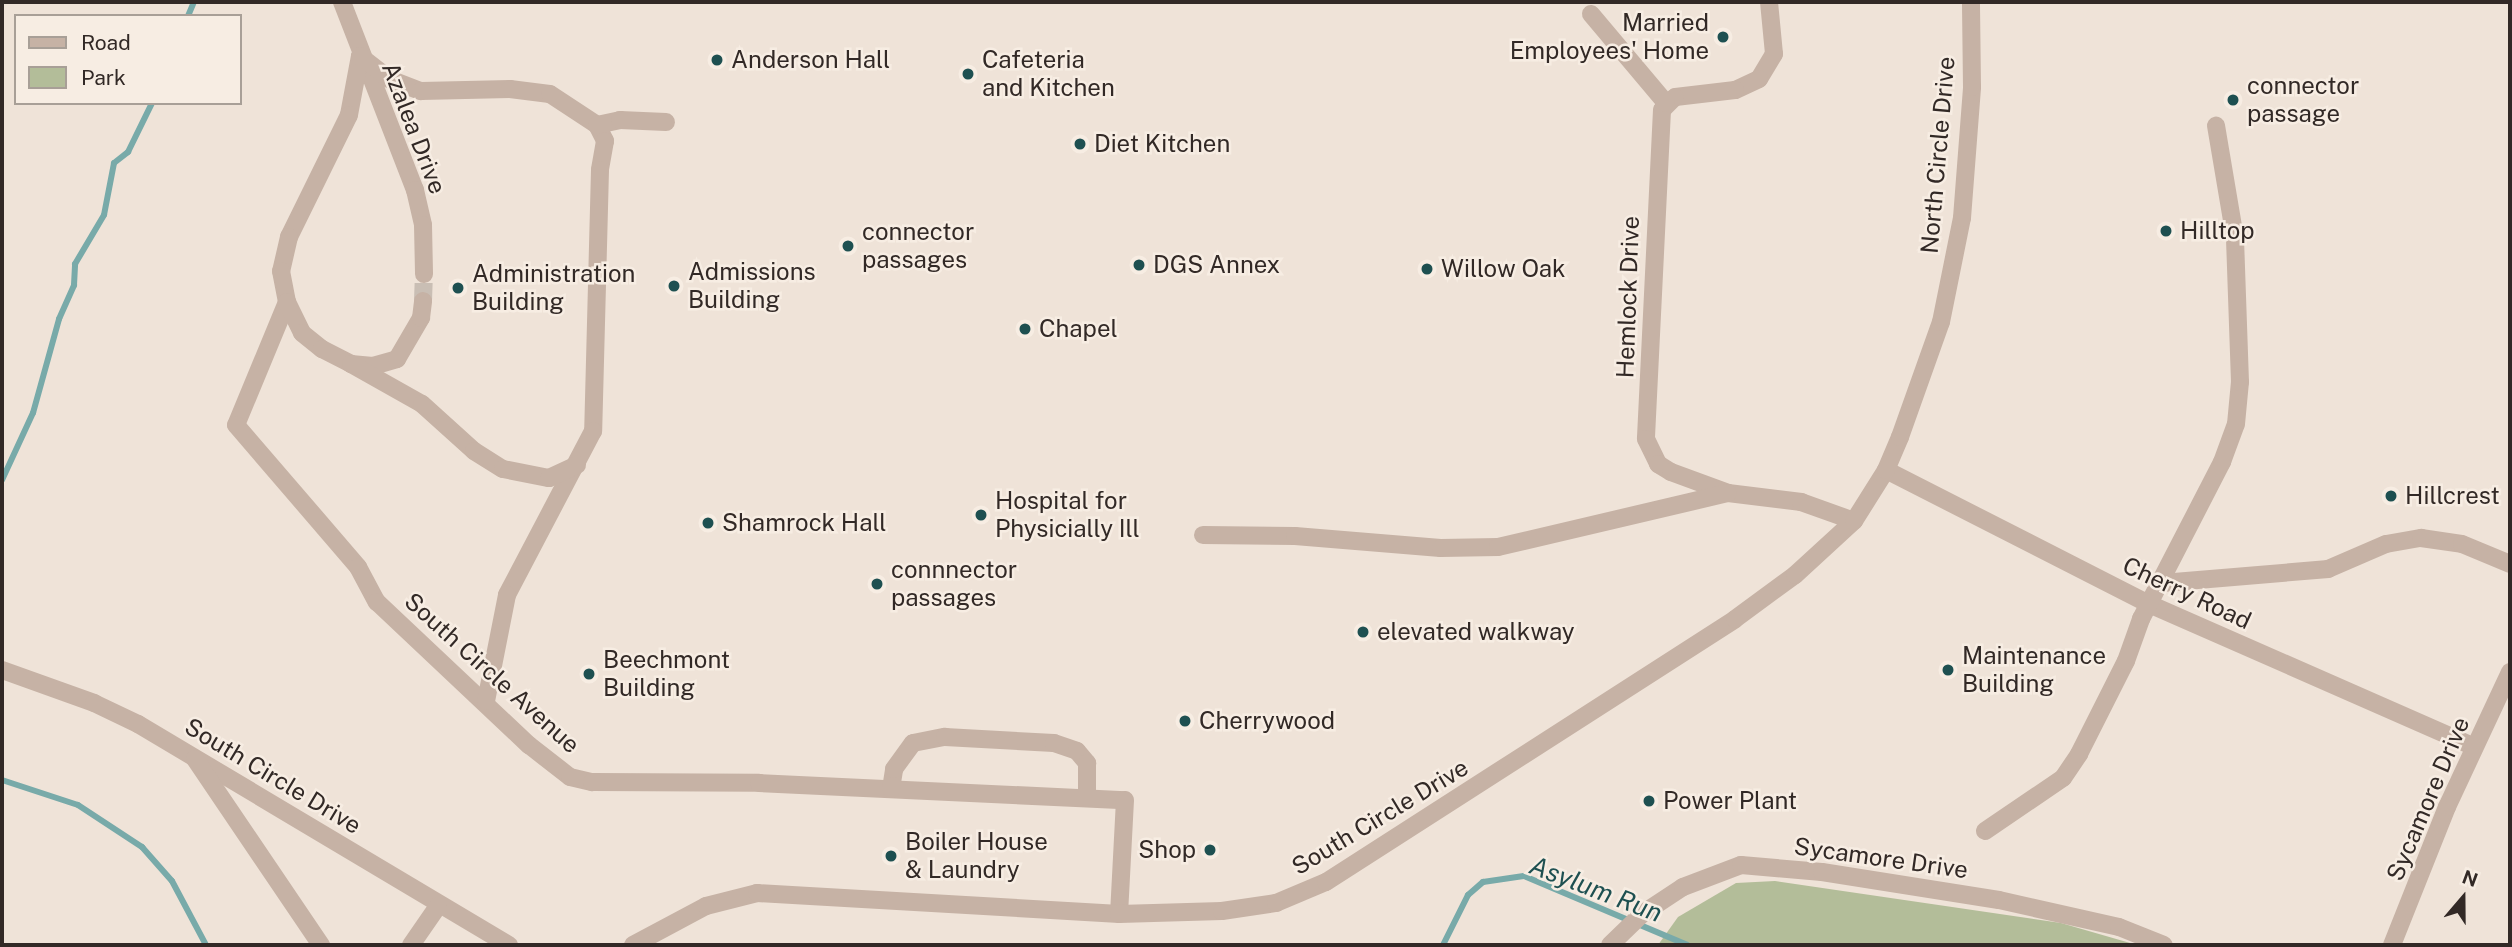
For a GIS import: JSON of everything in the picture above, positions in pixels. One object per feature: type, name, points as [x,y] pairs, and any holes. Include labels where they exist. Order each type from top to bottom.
[{"type":"street","name":"Azalea Drive","points":[[342,2],[360,56],[380,95],[415,190],[423,225],[424,274]]},
{"type":"street","points":[[1591,14],[1666,103],[1685,94],[1735,90],[1759,79],[1773,54],[1769,2]]},
{"type":"street","name":"North Circle Drive","points":[[1886,470],[1941,322],[1958,244],[1970,122],[1971,2]]},
{"type":"street","points":[[360,56],[389,79],[421,91],[510,89],[550,94],[597,125],[605,141],[600,170],[591,393],[595,415],[588,447],[507,595],[486,701]]},
{"type":"street","name":"South Circle Avenue","points":[[360,56],[349,116],[286,248],[281,271],[286,302],[236,425],[358,567],[377,602],[486,701],[548,762],[570,777],[592,782],[891,789],[1125,800],[1119,914]]},
{"type":"street","name":"Hemlock Drive","points":[[1666,103],[1660,117],[1656,171],[1646,439],[1658,464],[1728,493],[1801,502],[1854,521]]},
{"type":"street","points":[[597,125],[620,120],[666,122]]},
{"type":"street","points":[[1985,831],[2042,795],[2074,762],[2126,661],[2149,604],[2222,462],[2236,424],[2240,382],[2235,238],[2216,126]]},
{"type":"street","points":[[351,364],[373,366],[397,359],[421,318],[423,301]]},
{"type":"street","points":[[286,302],[302,333],[422,404],[474,451],[503,469],[549,478],[578,465]]},
{"type":"street","name":"South Circle Drive","points":[[633,945],[713,903],[757,893],[1119,914],[1252,908],[1299,895],[1326,882],[1735,619],[1795,575],[1854,521],[1886,470]]},
{"type":"street","name":"Cherry Road","points":[[1886,470],[2149,604],[2474,747]]},
{"type":"street","points":[[1203,535],[1295,536],[1441,548],[1498,547],[1728,493]]},
{"type":"street","points":[[2162,583],[2318,570],[2344,564],[2386,544],[2421,538],[2462,544],[2510,564]]},
{"type":"street","name":"South Circle Drive","points":[[2,670],[94,703],[194,756],[438,906],[509,945]]},
{"type":"street","name":"Sycamore Drive","points":[[2392,945],[2474,747],[2510,672]]},
{"type":"street","points":[[891,789],[894,769],[913,743],[945,737],[1054,743],[1077,751],[1087,763],[1087,799]]},
{"type":"street","points":[[194,756],[321,945]]},
{"type":"street","name":"Sycamore Drive","points":[[1610,945],[1642,914],[1709,873],[1741,865],[1903,884],[2066,913],[2164,945]]},
{"type":"street","points":[[411,945],[438,906]]},
{"type":"green space","points":[[1775,881],[2061,923],[2137,945],[1658,945],[1678,917],[1736,883]]},
{"type":"waterway","points":[[189,14],[194,2]]},
{"type":"waterway","points":[[2,480],[33,413],[59,319],[74,285],[75,264],[104,215],[114,163],[128,152],[151,105]]},
{"type":"waterway","name":"Asylum Run","points":[[2,780],[78,805],[142,847],[172,881],[206,945]]},
{"type":"waterway","name":"Asylum Run","points":[[1443,945],[1468,895],[1483,882],[1524,876],[1687,945]]},
{"type":"tunnel","points":[[423,301],[424,274]]},
{"type":"place","name":"Married Employees' Home","points":[[1723,37]]},
{"type":"place","name":"Anderson Hall","points":[[717,60]]},
{"type":"place","name":"Cafeteria and Kitchen","points":[[968,74]]},
{"type":"place","name":"connector passage","points":[[2233,100]]},
{"type":"place","name":"Diet Kitchen","points":[[1080,144]]},
{"type":"place","name":"Hilltop","points":[[2166,231]]},
{"type":"place","name":"connector passages","points":[[848,246]]},
{"type":"place","name":"DGS Annex","points":[[1139,265]]},
{"type":"place","name":"Willow Oak","points":[[1427,269]]},
{"type":"place","name":"Admissions Building","points":[[674,286]]},
{"type":"place","name":"Administration Building","points":[[458,288]]},
{"type":"place","name":"Chapel","points":[[1025,329]]},
{"type":"place","name":"Hillcrest","points":[[2391,496]]},
{"type":"place","name":"Hospital for Physicially Ill","points":[[981,515]]},
{"type":"place","name":"Shamrock Hall","points":[[708,523]]},
{"type":"place","name":"connnector passages","points":[[877,584]]},
{"type":"place","name":"elevated walkway","points":[[1363,632]]},
{"type":"place","name":"Maintenance Building","points":[[1948,670]]},
{"type":"place","name":"Beechmont Building","points":[[589,674]]},
{"type":"place","name":"Cherrywood","points":[[1185,721]]},
{"type":"place","name":"Power Plant","points":[[1649,801]]},
{"type":"place","name":"Shop","points":[[1210,850]]},
{"type":"place","name":"Boiler House & Laundry","points":[[891,856]]}]
